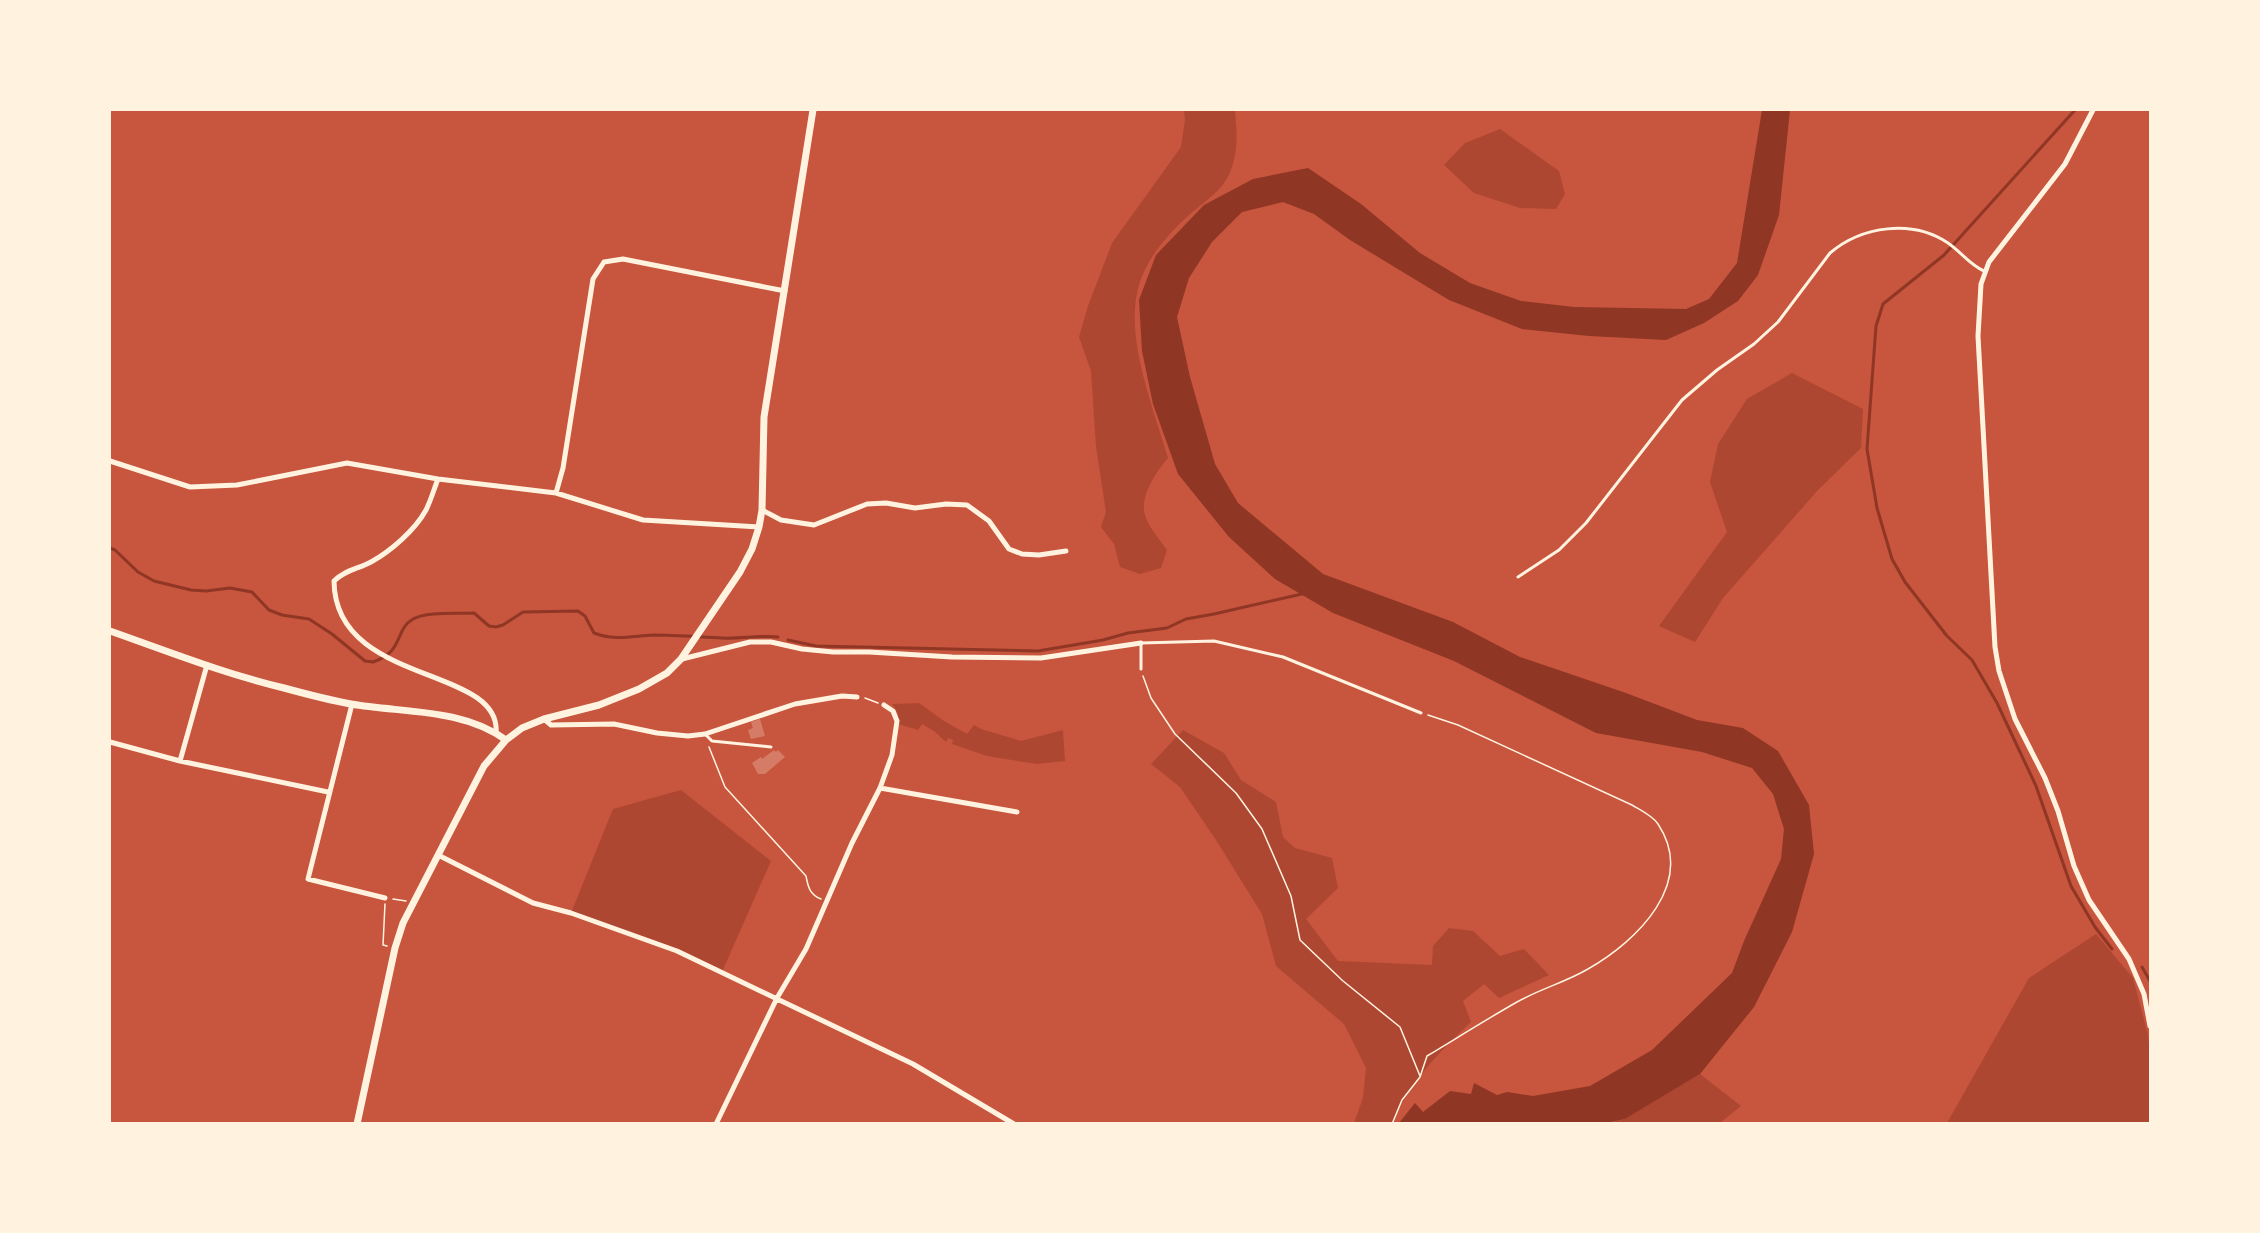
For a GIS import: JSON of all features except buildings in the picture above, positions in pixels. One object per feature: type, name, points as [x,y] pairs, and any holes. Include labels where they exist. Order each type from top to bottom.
[{"type":"street","points":[[357,1124],[395,948],[403,922],[484,766],[506,740],[522,728],[544,719],[599,705],[639,689],[667,673],[681,659],[740,572],[752,549],[762,510],[764,417],[813,110]]},
{"type":"street","points":[[2093,110],[2065,164],[1989,262],[1981,284],[1977,336],[1995,647],[1999,671],[2015,719],[2045,778],[2058,811],[2074,866],[2089,900],[2129,959],[2144,994],[2151,1026]]},
{"type":"street","points":[[556,493],[563,468],[593,279],[604,262],[623,259],[785,291]]},
{"type":"street","points":[[110,460],[190,487],[237,485],[347,463],[438,479],[556,493],[643,520],[759,527]]},
{"type":"street","points":[[438,479],[426,510],[415,525],[389,550],[370,563],[343,572],[334,581],[334,598],[347,628],[366,645],[387,658],[430,674],[481,700],[494,714],[497,721],[496,733]]},
{"type":"street","points":[[762,510],[781,520],[814,525],[867,504],[886,503],[915,508],[946,504],[967,505],[989,520],[1010,549],[1022,554],[1039,555],[1065,551]]},
{"type":"street","points":[[110,631],[281,688],[352,704],[459,718],[496,733],[506,740]]},
{"type":"street","points":[[681,659],[750,642],[771,642],[802,649],[833,652],[869,651],[952,657],[1041,658],[1141,643]]},
{"type":"street","points":[[180,760],[207,665]]},
{"type":"street","points":[[544,719],[551,725],[614,724],[657,733],[705,735],[795,704],[842,696],[857,697]]},
{"type":"street","points":[[352,704],[328,792],[308,879],[385,898]]},
{"type":"street","points":[[716,1124],[777,998],[806,949],[852,843],[880,789],[892,755],[897,721],[893,711],[884,705]]},
{"type":"street","points":[[110,742],[180,760],[328,792]]},
{"type":"street","points":[[880,789],[1017,812]]},
{"type":"street","points":[[438,855],[533,903],[677,951],[913,1064],[1014,1124]]},
{"type":"lane","points":[[1518,577],[1559,550],[1586,524],[1682,400],[1717,370],[1754,344],[1778,322],[1830,253],[1841,244],[1860,234],[1887,228],[1921,232],[1949,243],[1974,265],[1986,271]]},
{"type":"lane","points":[[1141,669],[1141,643],[1214,641],[1283,657],[1421,713]]},
{"type":"lane","points":[[705,735],[712,741],[771,747]]},
{"type":"path","points":[[1141,669],[1151,698],[1176,734],[1236,793],[1262,829],[1291,896],[1300,940],[1343,981],[1400,1028],[1420,1077]]},
{"type":"path","points":[[857,697],[884,705]]},
{"type":"path","points":[[1392,1124],[1402,1100],[1420,1077],[1427,1056],[1518,1001],[1588,969],[1630,939],[1659,905],[1671,875],[1669,848],[1657,822],[1632,805],[1458,725],[1421,713]]},
{"type":"path","points":[[705,735],[713,762],[725,787],[806,876],[808,889],[814,897],[827,901]]},
{"type":"path","points":[[395,948],[382,945],[385,898],[413,902]]},
{"type":"shaded area","points":[[1184,110],[1235,110],[1236,150],[1224,183],[1165,240],[1151,258],[1138,289],[1135,330],[1138,352],[1168,458],[1149,486],[1144,503],[1144,511],[1150,527],[1167,550],[1161,568],[1140,574],[1120,567],[1114,544],[1101,527],[1106,512],[1096,447],[1091,371],[1079,337],[1112,243],[1181,147],[1185,120]]},
{"type":"shaded area","points":[[1762,110],[1790,110],[1779,215],[1758,275],[1738,301],[1704,323],[1666,340],[1589,336],[1522,329],[1449,300],[1350,240],[1314,214],[1283,202],[1242,212],[1212,242],[1189,278],[1177,317],[1190,377],[1215,464],[1238,503],[1323,574],[1453,622],[1520,657],[1697,720],[1743,728],[1778,751],[1809,805],[1814,854],[1792,932],[1754,1007],[1700,1074],[1625,1119],[1606,1123],[1399,1123],[1415,1103],[1423,1112],[1450,1091],[1471,1094],[1474,1083],[1497,1095],[1507,1092],[1533,1096],[1590,1086],[1652,1050],[1732,973],[1781,859],[1784,829],[1773,794],[1752,768],[1702,752],[1596,733],[1454,661],[1333,613],[1275,579],[1229,537],[1178,474],[1153,404],[1142,351],[1139,300],[1156,255],[1204,205],[1253,179],[1308,168],[1361,204],[1420,253],[1470,283],[1521,301],[1574,307],[1686,309],[1709,299],[1737,263]]},
{"type":"shaded area","points":[[1500,129],[1559,171],[1565,194],[1556,209],[1520,208],[1474,193],[1444,165],[1465,143]]},
{"type":"shaded area","points":[[1792,373],[1863,409],[1861,448],[1818,490],[1723,598],[1695,642],[1659,626],[1727,532],[1710,482],[1718,444],[1747,399]]},
{"type":"shaded area","points":[[919,703],[967,734],[974,725],[1021,741],[1063,730],[1065,761],[1037,764],[987,756],[952,744],[953,740],[948,738],[946,742],[922,724],[918,730],[898,724],[898,713],[892,704]]},
{"type":"shaded area","points":[[1183,730],[1224,753],[1241,780],[1276,802],[1283,837],[1295,848],[1332,858],[1338,888],[1306,919],[1338,961],[1432,965],[1433,946],[1449,928],[1473,931],[1500,956],[1524,949],[1549,975],[1499,998],[1484,984],[1463,1001],[1471,1022],[1426,1068],[1407,1094],[1392,1123],[1354,1123],[1363,1098],[1366,1068],[1344,1024],[1276,966],[1262,914],[1180,787],[1151,764]]},
{"type":"shaded area","points":[[681,790],[771,861],[722,972],[677,951],[571,913],[613,809]]},
{"type":"shaded area","points":[[2096,934],[2133,978],[2148,1035],[2150,1123],[1947,1123],[2029,978]]},
{"type":"shaded area","points":[[1700,1074],[1741,1106],[1720,1123],[1606,1124],[1625,1119]]},
{"type":"waterway","points":[[2075,110],[1944,255],[1883,304],[1876,326],[1867,449],[1877,508],[1892,559],[1905,582],[1947,636],[1972,660],[1997,703],[2036,786],[2071,886],[2095,927],[2112,949]]},
{"type":"waterway","points":[[110,548],[138,572],[154,581],[191,590],[230,588],[252,592],[269,610],[282,615],[309,619],[332,634],[365,661],[373,662],[390,652],[403,629],[413,619],[434,614],[474,613],[489,626],[496,627],[523,612],[578,611],[585,616],[594,633],[609,637],[653,635],[778,637]]},
{"type":"waterway","points":[[788,640],[816,646],[1038,651],[1103,640],[1128,633],[1167,628],[1186,619],[1306,593]]},
{"type":"waterway","points":[[2142,967],[2150,981]]}]
